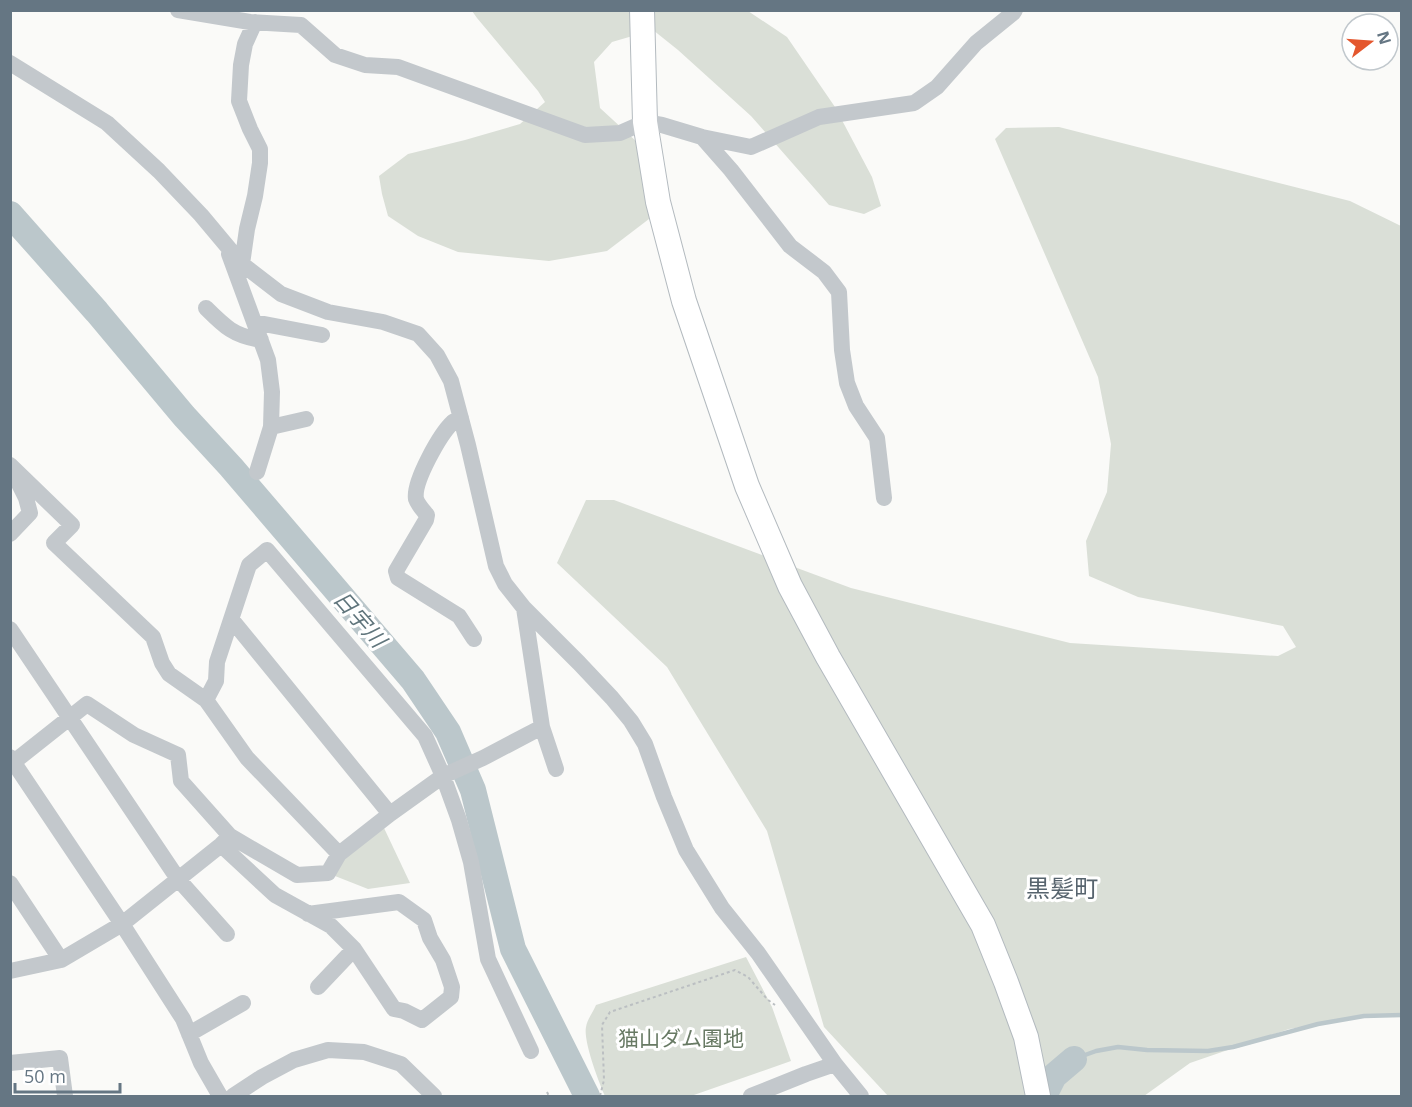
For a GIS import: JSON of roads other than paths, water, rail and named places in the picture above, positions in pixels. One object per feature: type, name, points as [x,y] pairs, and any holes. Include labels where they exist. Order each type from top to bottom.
[{"type":"street","points":[[178,10],[255,22],[301,25],[335,56],[365,65],[398,67],[585,135],[620,133],[645,122],[751,147],[819,117],[914,103],[937,87],[976,43],[1015,10]]},
{"type":"street","points":[[642,10],[645,122],[658,202],[684,301],[747,486],[795,596],[982,925],[1026,1036],[1038,1096]]},
{"type":"street","points":[[242,264],[260,163],[260,149],[239,101],[245,44],[255,22]]},
{"type":"street","points":[[10,63],[107,123],[159,171],[201,215],[242,264],[281,294],[328,312],[384,322],[418,333],[437,355],[451,381],[496,566],[505,584],[524,608],[579,663],[631,721],[645,744],[686,850],[722,908],[758,953],[835,1064],[861,1096]]},
{"type":"street","points":[[702,137],[731,170],[790,246],[824,273],[839,292],[842,350],[847,383],[856,406],[877,438],[884,498]]},
{"type":"street","points":[[226,244],[268,360],[273,392],[270,427],[257,472]]},
{"type":"street","points":[[206,308],[224,326],[244,338],[261,340]]},
{"type":"street","points":[[254,322],[322,334]]},
{"type":"street","points":[[461,418],[453,422],[443,435],[421,475],[416,495],[417,502],[427,514],[426,520],[396,571],[398,578],[459,616],[474,639]]},
{"type":"street","points":[[270,427],[306,419]]},
{"type":"street","points":[[10,466],[26,498],[30,513],[10,534]]},
{"type":"street","points":[[10,466],[72,525],[54,543],[153,637],[162,663],[169,674],[206,700],[247,758],[339,854]]},
{"type":"street","points":[[206,700],[216,681],[217,662],[249,565],[267,550],[425,736],[443,776],[471,862],[488,959],[531,1051]]},
{"type":"street","points":[[524,608],[542,727],[556,769]]},
{"type":"street","points":[[232,620],[390,814]]},
{"type":"street","points":[[10,629],[178,879],[227,934]]},
{"type":"street","points":[[219,1096],[201,1063],[183,1019],[12,761],[87,704],[134,735],[178,756],[181,781],[225,841],[275,895],[308,914],[331,926],[354,949],[394,1009],[422,1020],[451,997],[452,987],[443,960],[430,938],[424,920],[399,902],[308,914]]},
{"type":"street","points":[[225,841],[297,875],[327,873],[339,854],[443,776],[542,727]]},
{"type":"street","points":[[10,971],[62,960],[122,924],[225,841]]},
{"type":"street","points":[[10,883],[62,960]]},
{"type":"street","points":[[318,987],[354,949]]},
{"type":"street","points":[[189,1034],[243,1004]]},
{"type":"street","points":[[233,1096],[294,1059],[328,1050],[364,1052],[402,1065],[434,1096]]},
{"type":"street","points":[[10,1063],[60,1058],[65,1096]]},
{"type":"street","points":[[751,1096],[835,1064]]},
{"type":"waterway","name":"日宇川","points":[[10,214],[413,680],[448,732],[473,790],[513,949],[587,1096]]},
{"type":"waterway","points":[[1074,1059],[1096,1051],[1118,1047],[1208,1051],[1233,1047],[1318,1024],[1364,1016],[1402,1015]]},
{"type":"waterway","points":[[1044,1096],[1054,1076],[1074,1059]]},
{"type":"district","name":"黒髪町","points":[[1062,889]]},
{"type":"park label","name":"猫山ダム園地","points":[[681,1039]]}]
